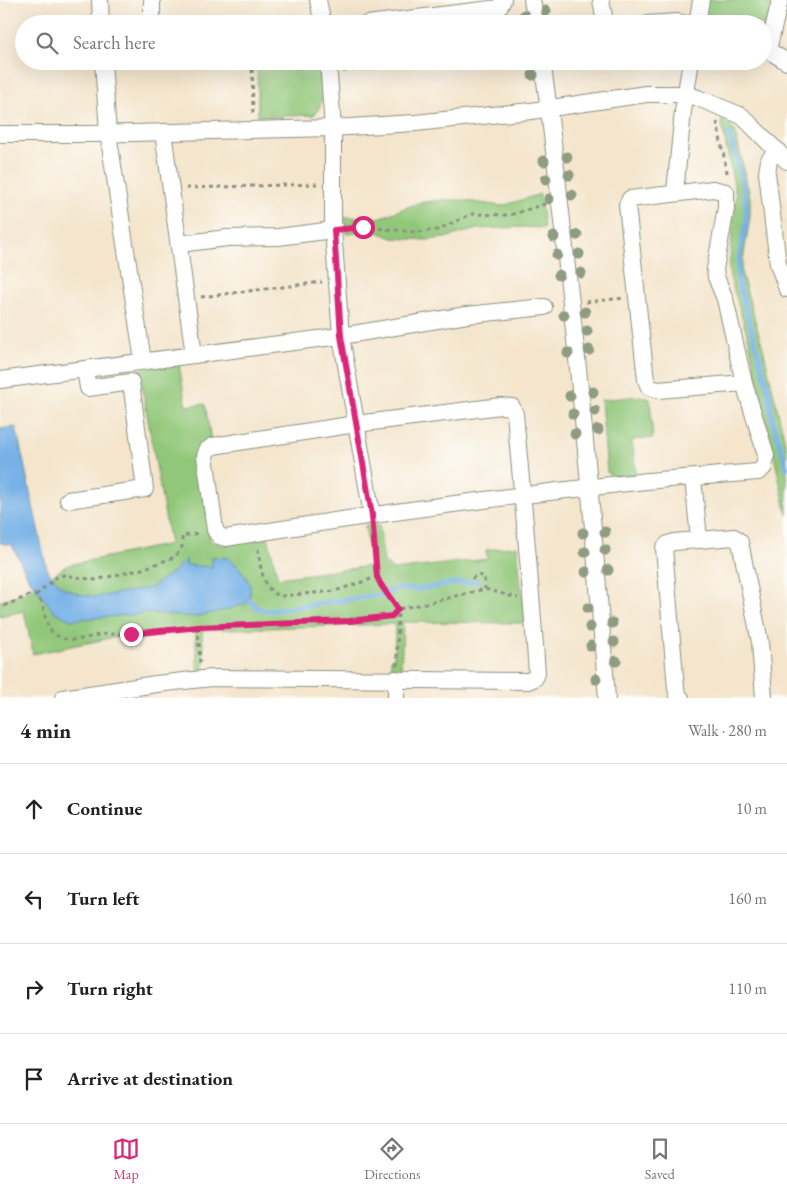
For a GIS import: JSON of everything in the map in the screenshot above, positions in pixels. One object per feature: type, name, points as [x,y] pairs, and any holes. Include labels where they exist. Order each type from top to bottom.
[{"type":"street","points":[[100,0],[101,15]]},
{"type":"street","points":[[152,0],[152,15]]},
{"type":"street","points":[[318,0],[322,15]]},
{"type":"street","points":[[441,15],[499,8],[503,0]]},
{"type":"street","points":[[532,0],[534,15]]},
{"type":"street","points":[[601,0],[604,15]]},
{"type":"street","points":[[698,15],[701,0]]},
{"type":"street","points":[[772,27],[780,0]]},
{"type":"street","points":[[772,52],[787,62]]},
{"type":"street","points":[[104,70],[108,133],[143,361]]},
{"type":"street","points":[[334,70],[334,230],[341,336],[372,515]]},
{"type":"street","points":[[543,70],[590,488],[607,698]]},
{"type":"street","points":[[674,192],[690,70]]},
{"type":"street","points":[[0,134],[333,128],[414,123],[549,108],[646,94],[686,94],[742,116],[782,155],[769,160],[767,173],[778,264],[787,289]]},
{"type":"street","points":[[163,132],[194,354]]},
{"type":"street","points":[[63,698],[156,684],[202,680],[528,680],[535,678],[533,602],[523,495],[515,414],[512,407],[501,406],[356,424],[213,446],[207,450],[205,456],[215,530],[219,536],[226,538],[372,515],[523,495],[758,472],[764,466],[766,455],[744,383],[725,299],[716,277],[715,269],[726,208],[726,192],[713,188],[630,198],[626,205],[646,380],[649,387],[658,390],[744,383]]},
{"type":"street","points":[[179,244],[227,238],[278,237],[334,230]]},
{"type":"street","points":[[0,380],[341,336],[467,315],[544,307]]},
{"type":"street","points":[[68,500],[145,490],[131,382],[88,388],[86,369]]},
{"type":"street","points":[[693,478],[699,539]]},
{"type":"street","points":[[681,698],[678,696],[676,688],[664,548],[674,542],[734,537],[740,542],[760,642],[764,698]]},
{"type":"street","points":[[396,679],[396,698]]},
{"type":"path","points":[[252,70],[254,120]]},
{"type":"path","points":[[718,116],[717,121],[729,182],[726,192]]},
{"type":"path","points":[[171,188],[333,184]]},
{"type":"path","points":[[334,230],[363,227],[417,232],[437,230],[472,214],[510,215],[546,204]]},
{"type":"path","points":[[186,299],[337,280]]},
{"type":"path","points":[[586,302],[637,296]]},
{"type":"path","points":[[372,515],[377,577],[398,609],[396,679]]},
{"type":"path","points":[[256,533],[260,562],[268,590],[275,595],[335,591],[360,581],[377,577]]},
{"type":"path","points":[[4,606],[30,595],[36,595],[57,577],[64,575],[95,580],[142,569],[176,558],[182,548],[182,536]]},
{"type":"path","points":[[472,579],[476,575],[484,576],[485,588]]},
{"type":"path","points":[[36,595],[42,604],[46,622],[54,634],[63,638],[81,639],[104,633],[131,634],[198,627],[350,621],[392,616],[398,609],[485,588],[533,602]]},
{"type":"path","points":[[198,627],[202,680]]},
{"type":"green space","points":[[702,0],[779,0],[772,17],[772,15],[705,15]]},
{"type":"green space","points":[[257,70],[320,70],[322,96],[321,103],[314,115],[258,117]]},
{"type":"green space","points":[[721,120],[728,123],[735,131],[750,197],[750,217],[741,272],[763,348],[787,450],[787,515],[748,337],[730,277],[729,268],[736,196]]},
{"type":"green space","points":[[540,194],[544,228],[477,229],[445,238],[426,240],[392,238],[378,232],[346,234],[345,217],[379,218],[418,203],[442,200],[459,200],[502,206]]},
{"type":"green space","points":[[179,364],[186,406],[205,404],[211,440],[200,451],[210,541],[221,545],[268,537],[278,578],[371,566],[365,525],[379,524],[384,562],[393,570],[487,559],[486,550],[517,546],[525,623],[403,622],[401,673],[391,673],[391,659],[394,659],[395,624],[202,630],[205,675],[198,675],[195,631],[111,638],[33,654],[24,611],[0,616],[0,601],[30,590],[68,565],[170,544],[139,369]]},
{"type":"green space","points":[[641,396],[650,399],[653,438],[632,440],[636,474],[612,476],[607,472],[601,400]]},
{"type":"water","points":[[16,427],[47,570],[62,587],[79,594],[96,597],[150,588],[174,571],[186,559],[186,565],[212,567],[212,557],[228,558],[239,567],[250,584],[250,595],[247,603],[194,617],[151,613],[70,620],[54,612],[29,579],[12,545],[0,543],[0,429]]},
{"type":"waterway","points":[[729,133],[741,176],[746,209],[745,228],[738,266],[738,281],[769,392],[772,419],[787,468]]},
{"type":"waterway","points":[[248,599],[256,607],[266,611],[380,595],[398,589],[421,589],[478,581]]},
{"type":"route","points":[[131,634],[198,627],[350,621],[392,616],[398,609],[377,577],[372,515],[341,336],[334,230],[363,227]]}]
